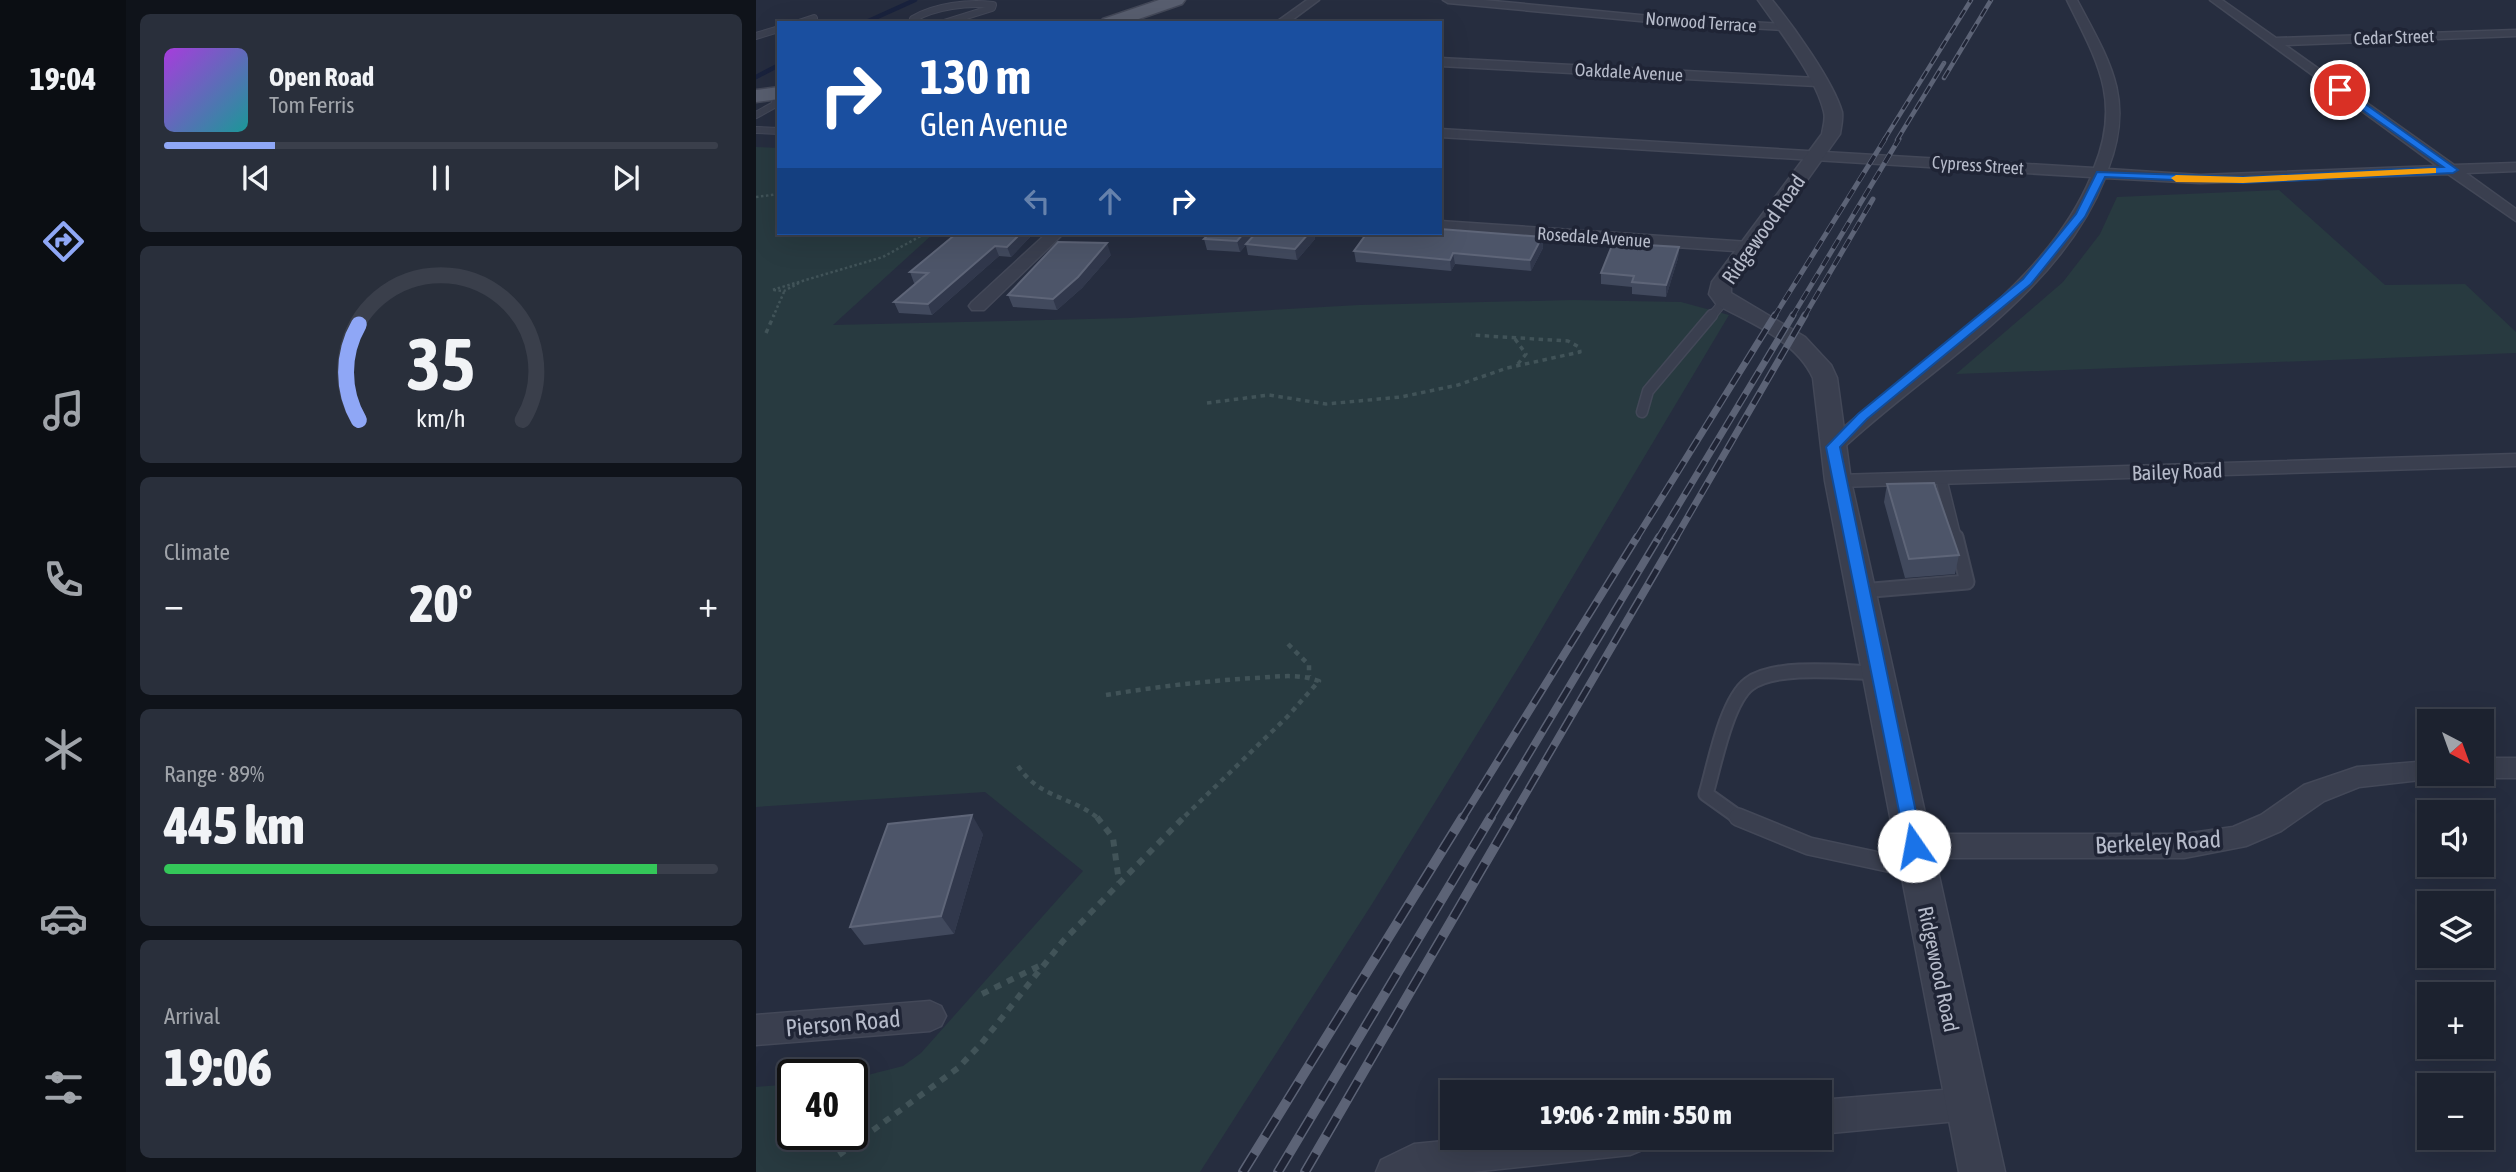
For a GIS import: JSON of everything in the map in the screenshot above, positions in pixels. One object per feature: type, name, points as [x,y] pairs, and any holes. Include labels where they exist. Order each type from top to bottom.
[{"type":"main road","points":[[1133,19],[1174,0]]},
{"type":"main road","points":[[756,102],[777,94]]},
{"type":"street","points":[[1283,21],[1314,0]]},
{"type":"street","name":"Norwood Terrace","points":[[1448,0],[1661,20],[1786,27]]},
{"type":"street","name":"Ridgewood Road","points":[[1765,0],[1786,27],[1817,82],[1834,116],[1832,134],[1720,287],[1720,294],[1725,300],[1800,344],[1821,366],[1838,481],[1982,1172]]},
{"type":"street","points":[[1833,447],[1863,416],[2027,281],[2081,215],[2101,174],[2114,126],[2113,100],[2103,65],[2072,0]]},
{"type":"street","points":[[2215,0],[2516,216]]},
{"type":"street","name":"Cedar Street","points":[[2272,42],[2516,33]]},
{"type":"street","name":"Oakdale Avenue","points":[[1442,62],[1817,82]]},
{"type":"street","name":"Cypress Street","points":[[1442,133],[2101,174],[2243,180],[2516,167]]},
{"type":"street","name":"Rosedale Avenue","points":[[1442,226],[1749,247]]},
{"type":"street","points":[[978,306],[1054,235]]},
{"type":"street","name":"Bailey Road","points":[[1838,481],[2516,460]]},
{"type":"street","points":[[2494,768],[2516,768]]},
{"type":"street","name":"Berkeley Road","points":[[1916,857],[2184,846],[2236,838],[2271,823],[2314,793],[2357,777],[2417,772]]},
{"type":"street","name":"Pierson Road","points":[[756,1030],[930,1016]]},
{"type":"street","points":[[1832,1116],[1968,1104]]},
{"type":"street","points":[[1393,1172],[1414,1161],[1517,1150]]},
{"type":"lane","points":[[916,21],[913,19],[918,16],[970,2],[979,1],[993,5],[992,9],[951,21]]},
{"type":"lane","points":[[805,21],[814,18]]},
{"type":"lane","points":[[756,36],[777,30]]},
{"type":"lane","points":[[756,130],[777,131]]},
{"type":"lane","points":[[1642,412],[1648,391],[1725,300]]},
{"type":"lane","points":[[1861,591],[1967,582],[1941,478]]},
{"type":"lane","points":[[1878,673],[1780,673],[1749,684],[1732,710],[1706,794],[1742,820],[1809,846],[1916,857]]},
{"type":"path","points":[[756,197],[777,194]]},
{"type":"path","points":[[799,283],[784,291],[772,290],[781,285],[799,283],[883,257],[922,235]]},
{"type":"path","points":[[766,333],[784,291]]},
{"type":"path","points":[[1207,403],[1269,395],[1326,404],[1390,398],[1458,385],[1516,366],[1580,352],[1578,347],[1568,341],[1471,335]]},
{"type":"path","points":[[1514,339],[1526,354],[1516,366]]},
{"type":"path","points":[[1288,644],[1309,666],[1308,676]]},
{"type":"path","points":[[839,1155],[958,1068],[981,1044],[1063,941],[1320,681],[1308,676],[1286,674],[1186,682],[1106,695]]},
{"type":"path","points":[[1018,766],[1032,783],[1041,789],[1102,821],[1112,834],[1120,883]]},
{"type":"path","points":[[982,994],[1047,961]]},
{"type":"shaded area","points":[[756,147],[777,148],[777,235],[932,235],[833,325],[1129,318],[1359,305],[1573,300],[1681,302],[1729,315],[1526,655],[1372,904],[1200,1172],[756,1172],[756,1087],[777,1085],[777,1150],[868,1150],[868,1075],[903,1066],[921,1053],[1083,871],[985,792],[756,807]]},
{"type":"shaded area","points":[[2279,190],[2385,285],[2465,284],[2516,332],[2516,353],[1956,374],[2063,282],[2100,234],[2117,197]]},
{"type":"building","points":[[1442,229],[1542,237],[1530,260],[1453,253],[1450,260],[1354,251],[1366,235],[1442,235]]},
{"type":"building","points":[[955,235],[1019,235],[1007,247],[995,246],[928,304],[894,302],[928,273],[910,272]]},
{"type":"building","points":[[1208,235],[1242,235],[1237,241],[1204,239]]},
{"type":"building","points":[[1254,235],[1307,235],[1295,249],[1246,244]]},
{"type":"building","points":[[1058,242],[1107,243],[1078,277],[1053,299],[1008,295]]},
{"type":"building","points":[[1613,243],[1679,247],[1666,285],[1632,282],[1634,276],[1601,273]]},
{"type":"building","points":[[1934,483],[1959,555],[1909,559],[1887,484]]},
{"type":"building","points":[[972,815],[941,916],[850,927],[888,824]]},
{"type":"waterway","points":[[868,21],[915,0]]},
{"type":"waterway","points":[[756,77],[777,66]]},
{"type":"railway","points":[[1884,140],[1971,0]]},
{"type":"railway","points":[[1944,78],[1991,0]]},
{"type":"railway","points":[[1897,140],[1944,63]]},
{"type":"railway","points":[[1774,317],[1885,139]]},
{"type":"railway","points":[[1792,317],[1899,139]]},
{"type":"railway","points":[[1804,317],[1873,199]]},
{"type":"railway","points":[[1636,539],[1775,315]]},
{"type":"railway","points":[[1658,539],[1793,315]]},
{"type":"railway","points":[[1675,539],[1805,315]]},
{"type":"railway","points":[[1462,819],[1637,537]]},
{"type":"railway","points":[[1490,819],[1659,537]]},
{"type":"railway","points":[[1511,819],[1676,537]]},
{"type":"railway","points":[[1243,1172],[1463,817]]},
{"type":"railway","points":[[1278,1172],[1491,817]]},
{"type":"railway","points":[[1305,1172],[1512,817]]},
{"type":"slow traffic","points":[[2176,178],[2243,180],[2433,171]]},
{"type":"route","points":[[1914,846],[1833,447],[1863,416],[1999,307],[2027,281],[2081,215],[2101,174],[2243,180],[2453,170],[2340,90]]}]
